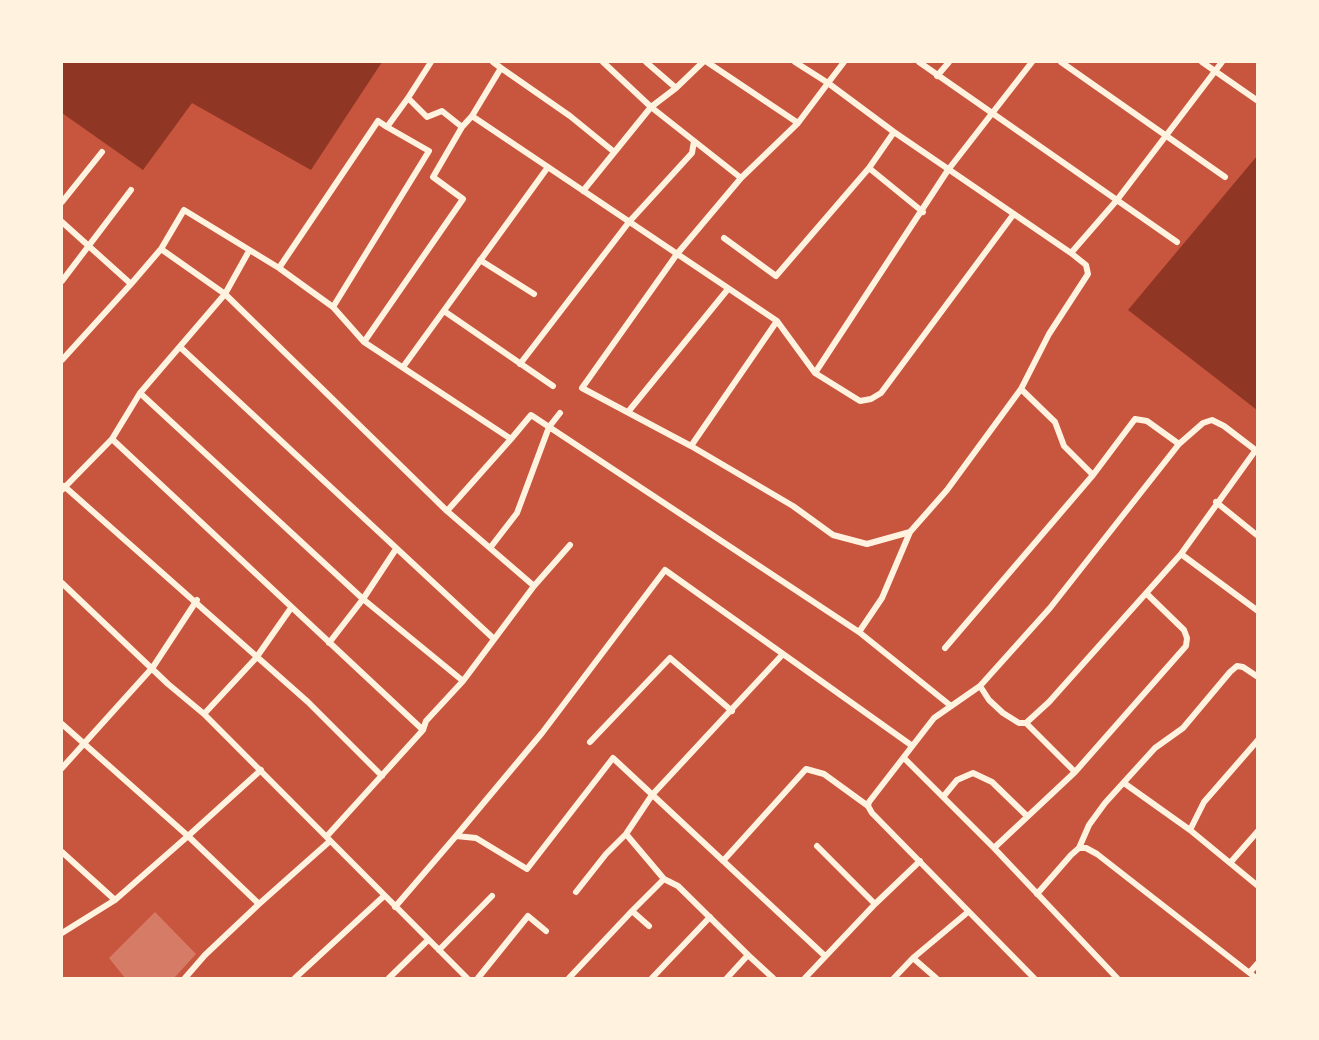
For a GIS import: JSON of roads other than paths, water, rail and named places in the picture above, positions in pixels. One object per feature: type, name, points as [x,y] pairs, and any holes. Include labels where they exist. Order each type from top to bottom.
[{"type":"street","points":[[387,127],[431,62]]},
{"type":"street","points":[[493,62],[570,116],[613,151]]},
{"type":"street","points":[[603,62],[651,107],[741,178]]},
{"type":"street","points":[[646,62],[676,88]]},
{"type":"street","points":[[583,191],[613,151],[651,107],[705,62],[798,123]]},
{"type":"street","points":[[795,62],[1086,265],[1086,282],[1049,334],[1022,389],[947,490],[910,532],[882,598],[859,632]]},
{"type":"street","points":[[844,62],[798,123],[741,178],[677,254],[582,388],[692,446],[793,506],[833,535],[867,544],[910,532]]},
{"type":"street","points":[[920,62],[1177,242]]},
{"type":"street","points":[[937,76],[949,62]]},
{"type":"street","points":[[815,373],[923,212],[948,170],[1032,62]]},
{"type":"street","points":[[1061,62],[1225,177]]},
{"type":"street","points":[[1202,62],[1257,101]]},
{"type":"street","points":[[1071,253],[1117,200],[1222,62]]},
{"type":"street","points":[[364,342],[463,199],[433,177],[462,127],[472,116],[501,68]]},
{"type":"street","points":[[408,99],[428,117],[442,111],[462,127]]},
{"type":"street","points":[[472,116],[777,321],[815,373],[860,401],[872,399],[881,393],[1013,215]]},
{"type":"street","points":[[279,268],[378,121],[429,151],[333,306]]},
{"type":"street","points":[[724,238],[776,276],[868,168],[894,132]]},
{"type":"street","points":[[520,363],[629,222],[692,153],[693,141]]},
{"type":"street","points":[[62,202],[102,152]]},
{"type":"street","points":[[403,368],[548,167]]},
{"type":"street","points":[[868,168],[923,212]]},
{"type":"street","points":[[62,281],[89,248],[130,190]]},
{"type":"street","points":[[62,360],[161,249],[184,210],[279,268],[333,306],[364,342],[512,440]]},
{"type":"street","points":[[62,222],[131,284]]},
{"type":"street","points":[[161,249],[225,294],[447,511],[534,586]]},
{"type":"street","points":[[249,251],[225,294],[140,393],[112,440],[63,488],[196,600],[256,658],[308,702],[382,776]]},
{"type":"street","points":[[480,260],[534,294]]},
{"type":"street","points":[[628,412],[728,289]]},
{"type":"street","points":[[444,311],[553,386]]},
{"type":"street","points":[[692,446],[777,321]]},
{"type":"street","points":[[180,347],[492,638]]},
{"type":"street","points":[[1022,389],[1056,422],[1064,446],[1093,475]]},
{"type":"street","points":[[140,393],[289,534],[363,599],[463,681]]},
{"type":"street","points":[[490,548],[518,513],[549,427],[560,413]]},
{"type":"street","points":[[447,511],[512,440],[531,415],[859,632],[951,706]]},
{"type":"street","points":[[945,648],[1093,475],[1135,419],[1147,421],[1179,444]]},
{"type":"street","points":[[868,806],[911,745],[934,718],[980,686],[1050,608],[1179,444],[1203,423],[1212,420],[1224,426],[1256,452],[1216,502],[1181,554],[1049,702],[1026,723],[1019,723],[1003,713],[989,700],[980,686]]},
{"type":"street","points":[[112,440],[423,730]]},
{"type":"street","points":[[1216,502],[1257,536]]},
{"type":"street","points":[[185,978],[205,955],[328,838],[423,730],[426,721],[463,681],[492,638],[570,545]]},
{"type":"street","points":[[329,643],[363,599],[396,549]]},
{"type":"street","points":[[1181,554],[1257,611]]},
{"type":"street","points":[[395,907],[542,734],[664,570],[911,745]]},
{"type":"street","points":[[62,583],[153,667],[168,684],[204,714],[467,978]]},
{"type":"street","points":[[994,848],[1075,772],[1186,646],[1184,630],[1147,594]]},
{"type":"street","points":[[62,768],[153,667],[196,600]]},
{"type":"street","points":[[204,714],[256,658],[291,608]]},
{"type":"street","points":[[576,892],[626,834],[652,795],[783,654]]},
{"type":"street","points":[[591,742],[670,657],[732,711]]},
{"type":"street","points":[[1037,894],[1079,848],[1089,825],[1124,783],[1155,748],[1183,728],[1237,666],[1243,667],[1257,677]]},
{"type":"street","points":[[1026,723],[1075,772]]},
{"type":"street","points":[[62,724],[82,745],[188,836],[259,904]]},
{"type":"street","points":[[1190,830],[1204,802],[1257,740]]},
{"type":"street","points":[[904,758],[994,848],[1117,978]]},
{"type":"street","points":[[456,836],[476,838],[528,869],[613,759],[825,956]]},
{"type":"street","points":[[723,861],[806,769],[824,774],[868,806],[1034,978]]},
{"type":"street","points":[[62,933],[115,900],[261,770]]},
{"type":"street","points":[[944,797],[957,780],[973,772],[992,782],[1028,816]]},
{"type":"street","points":[[1124,783],[1190,830],[1257,886]]},
{"type":"street","points":[[1230,863],[1257,831]]},
{"type":"street","points":[[626,834],[664,879],[678,886],[773,978]]},
{"type":"street","points":[[817,846],[875,904]]},
{"type":"street","points":[[1079,848],[1097,854],[1256,978]]},
{"type":"street","points":[[62,852],[115,900]]},
{"type":"street","points":[[805,978],[875,904],[920,861]]},
{"type":"street","points":[[569,978],[664,879]]},
{"type":"street","points":[[295,978],[384,896]]},
{"type":"street","points":[[439,950],[492,896]]},
{"type":"street","points":[[632,911],[649,926]]},
{"type":"street","points":[[894,978],[913,958],[968,912]]},
{"type":"street","points":[[478,978],[528,916],[546,931]]},
{"type":"street","points":[[652,978],[710,917]]},
{"type":"street","points":[[389,978],[428,940]]},
{"type":"street","points":[[727,978],[748,955]]},
{"type":"street","points":[[913,958],[936,978]]},
{"type":"street","points":[[1250,972],[1257,963]]}]
